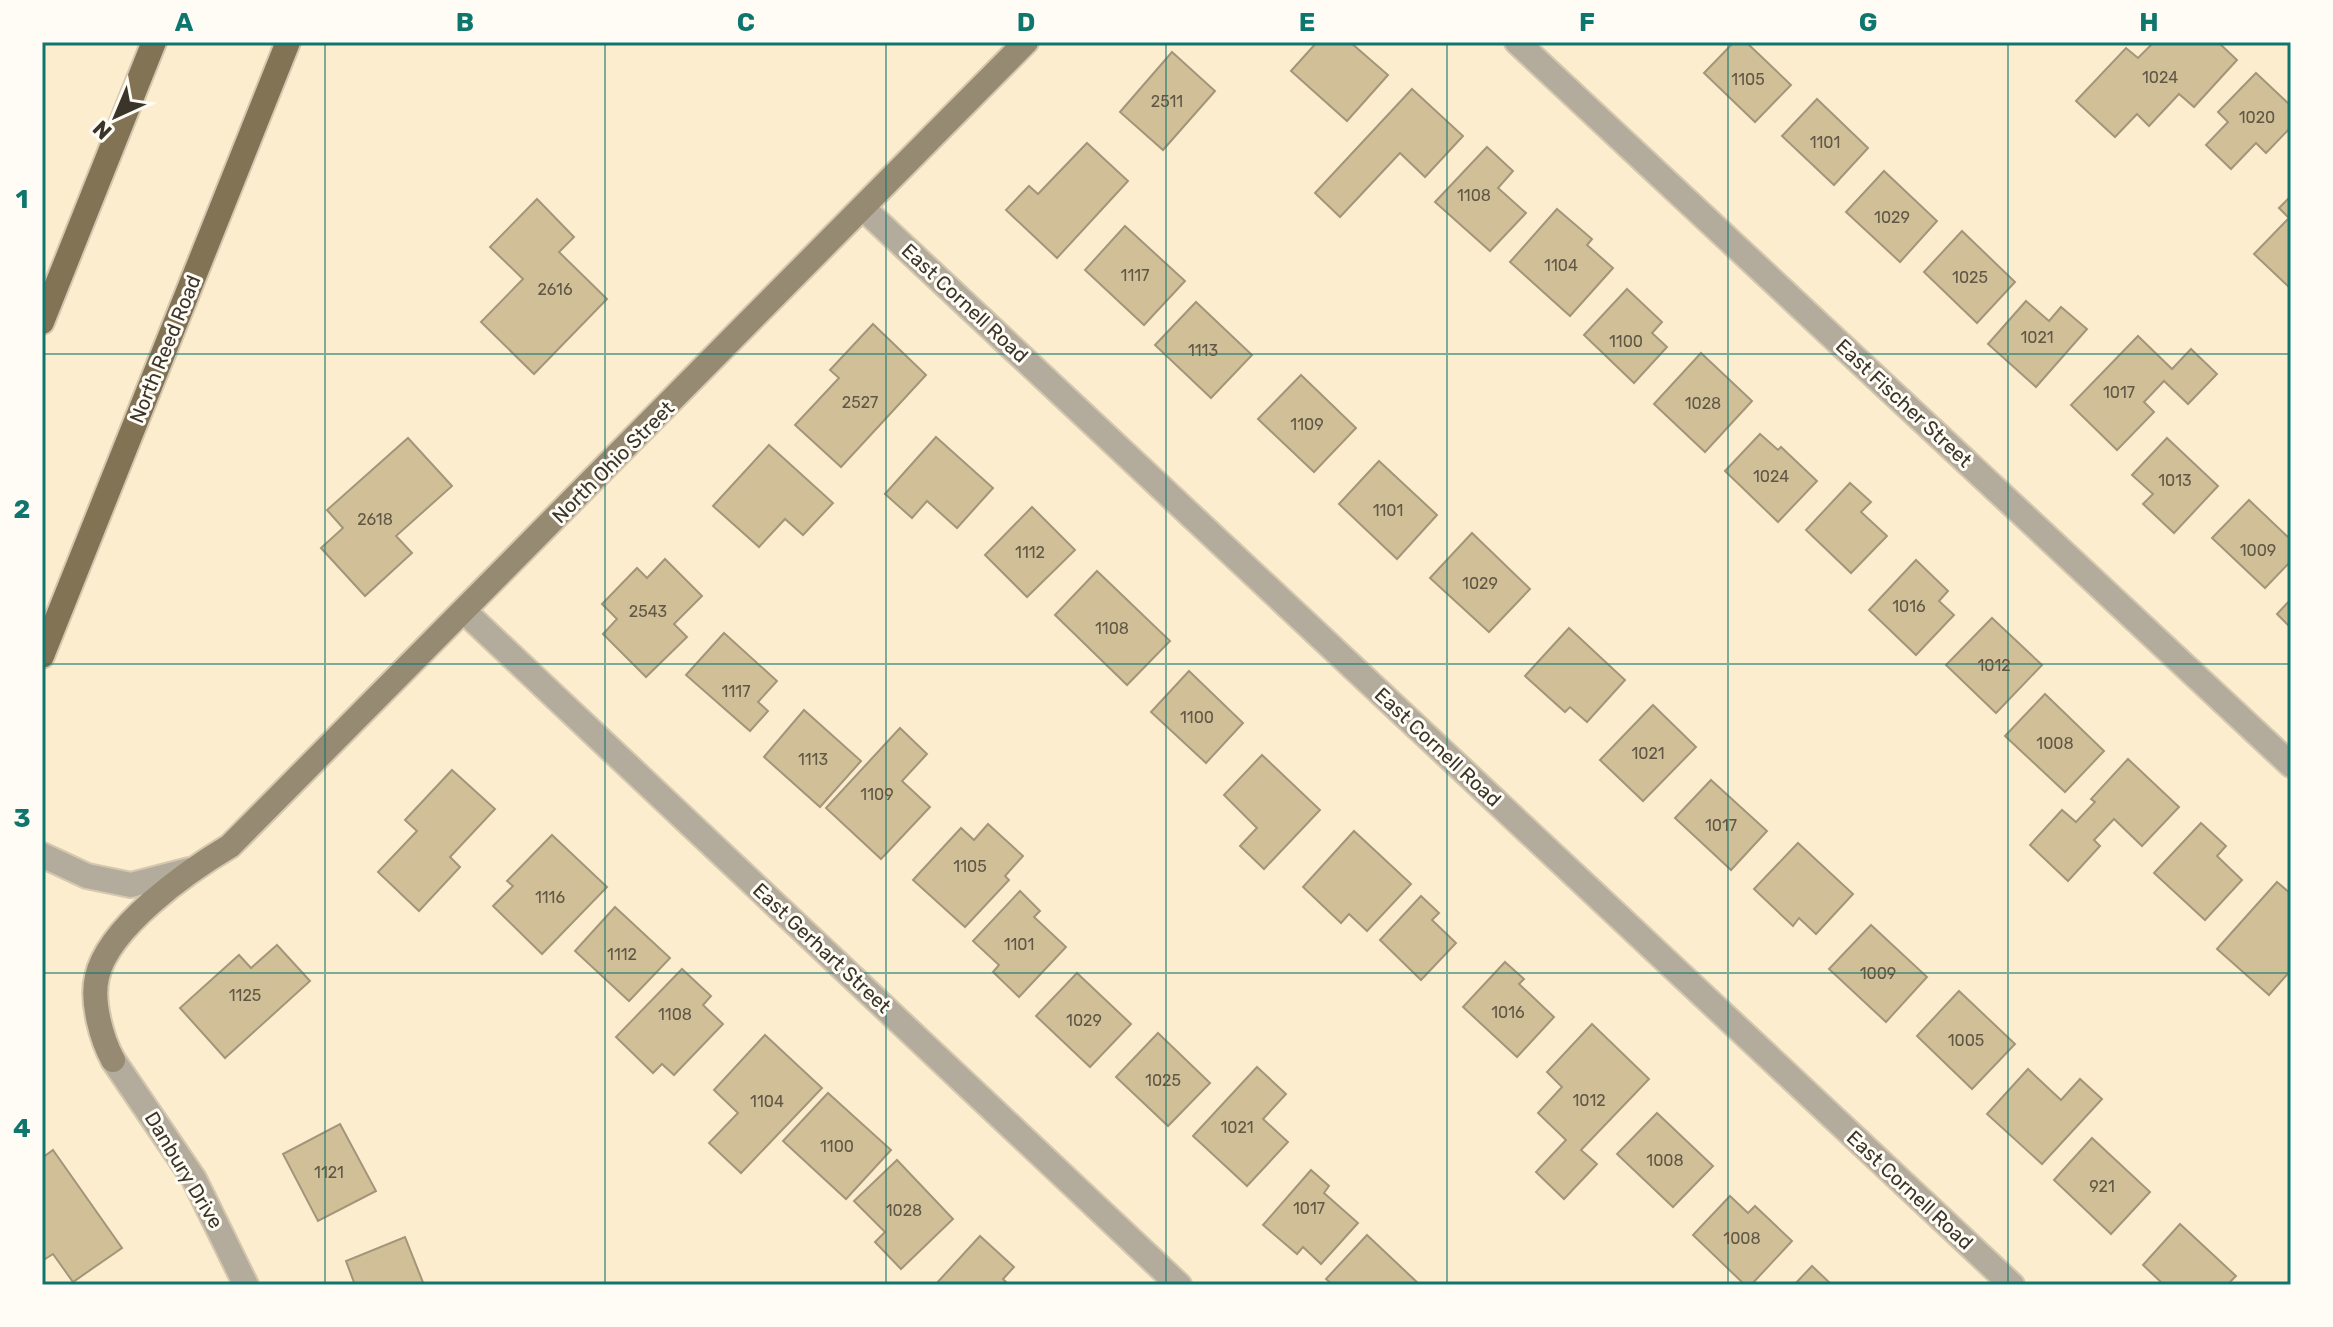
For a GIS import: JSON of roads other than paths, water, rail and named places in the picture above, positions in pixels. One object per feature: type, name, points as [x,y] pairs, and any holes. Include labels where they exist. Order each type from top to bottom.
[{"type":"main road","points":[[42,322],[154,42]]},
{"type":"main road","name":"North Reed Road","points":[[42,656],[288,42]]},
{"type":"street","name":"North Ohio Street","points":[[113,1060],[101,1038],[97,978],[119,934],[189,870],[230,846],[1026,42]]},
{"type":"street","name":"East Fischer Street","points":[[1517,42],[2291,765]]},
{"type":"street","name":"East Cornell Road","points":[[863,208],[2012,1285]]},
{"type":"street","name":"East Gerhart Street","points":[[465,612],[1179,1285]]},
{"type":"street","name":"North Ohio Street","points":[[42,855],[87,876],[131,885],[189,870]]},
{"type":"street","name":"Danbury Drive","points":[[113,1060],[194,1179],[246,1285]]}]
